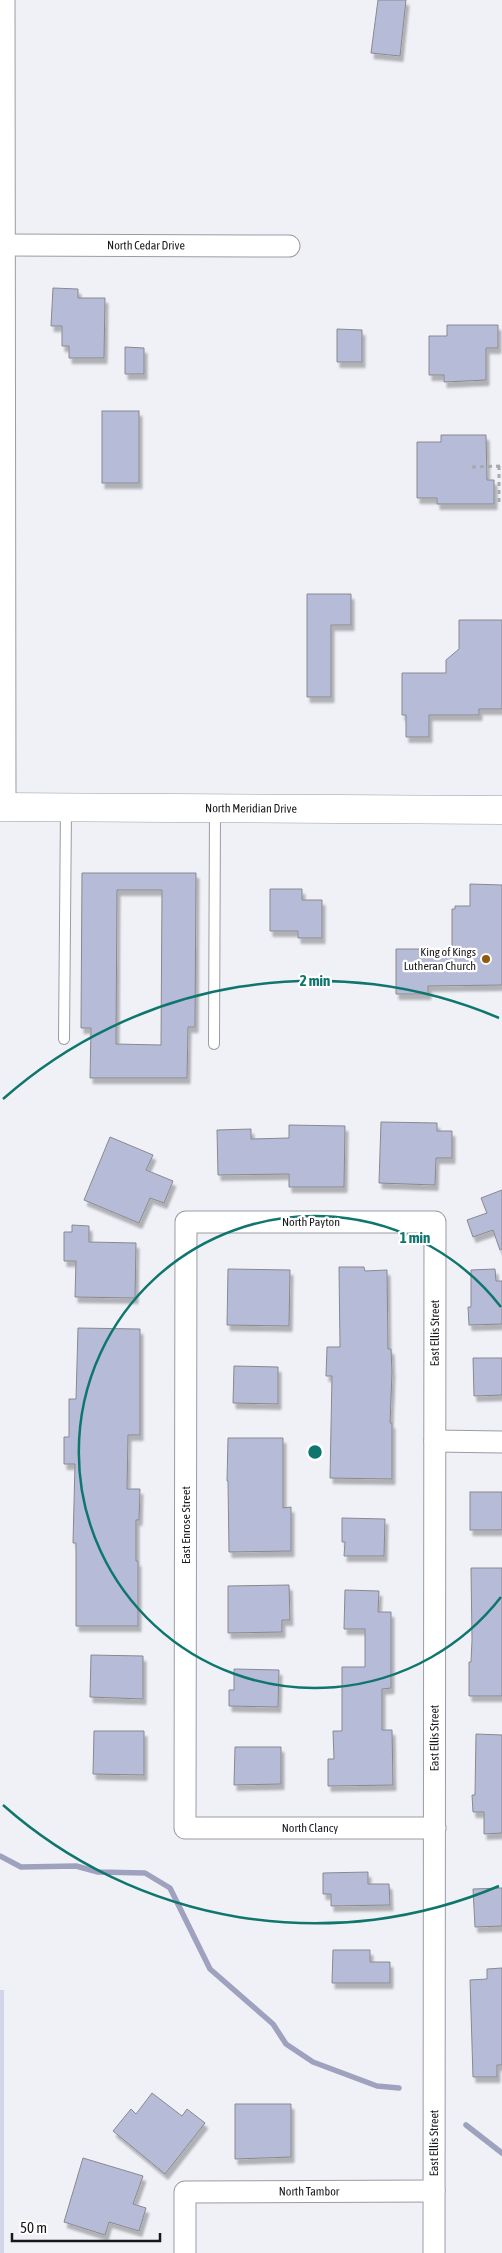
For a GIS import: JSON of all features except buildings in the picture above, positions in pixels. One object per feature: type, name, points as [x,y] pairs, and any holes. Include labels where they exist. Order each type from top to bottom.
[{"type":"street","points":[[3,807],[4,0]]},
{"type":"street","name":"North Cedar Drive","points":[[4,245],[289,246]]},
{"type":"street","name":"North Meridian Drive","points":[[3,807],[502,810]]},
{"type":"street","name":"North Payton","points":[[186,1222],[435,1222]]},
{"type":"street","name":"East Enrose Street","points":[[185,1828],[186,1222]]},
{"type":"street","name":"East Ellis Street","points":[[434,2253],[435,1222]]},
{"type":"street","points":[[435,1441],[502,1442]]},
{"type":"street","name":"North Clancy","points":[[185,1828],[435,1828]]},
{"type":"street","name":"North Tambor","points":[[185,2253],[185,2192],[434,2191]]},
{"type":"lane","points":[[64,1039],[66,807]]},
{"type":"lane","points":[[214,1044],[215,808]]},
{"type":"path","points":[[472,467],[500,466],[499,504]]},
{"type":"shaded area","points":[[0,1990],[4,1990],[4,2253],[0,2253]]},
{"type":"waterway","points":[[0,1856],[21,1867],[76,1866],[98,1872],[145,1873],[170,1888],[210,1969],[273,2024],[286,2044],[313,2062],[377,2086],[399,2088]]},
{"type":"waterway","points":[[466,2125],[502,2153]]},
{"type":"place","name":"King of Kings Lutheran Church","points":[[486,959]]}]
